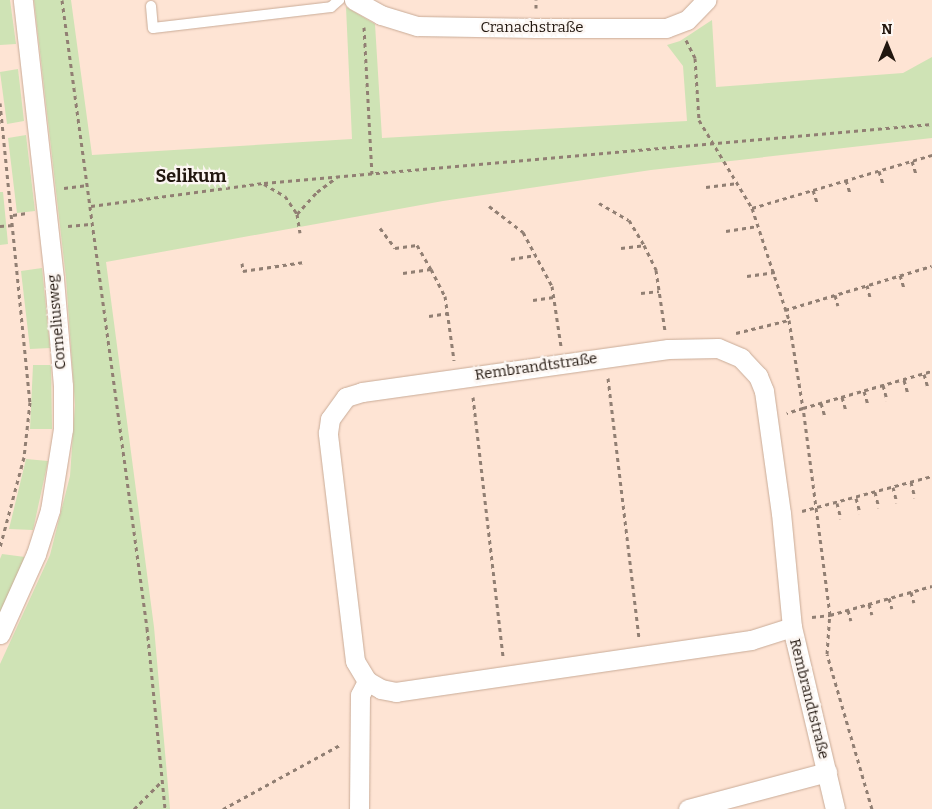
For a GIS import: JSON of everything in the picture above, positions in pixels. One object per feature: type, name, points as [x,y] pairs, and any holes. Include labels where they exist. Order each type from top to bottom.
[{"type":"street","name":"Corneliusweg","points":[[0,634],[36,554],[50,510],[62,429],[63,386],[54,278],[23,0]]},
{"type":"street","name":"Cranachstraße","points":[[354,0],[371,10],[405,23],[429,27],[666,28],[678,24],[696,13],[706,0]]},
{"type":"street","name":"Rembrandtstraße","points":[[791,622],[751,640],[396,692],[367,682],[359,672],[352,644],[328,434],[330,419],[346,397],[362,392],[668,349],[718,348],[742,358],[754,370],[762,383],[769,418],[781,513],[791,622],[835,809]]},
{"type":"street","points":[[360,809],[358,734],[360,695],[367,682]]},
{"type":"street","name":"Rembrandtstraße","points":[[688,809],[827,772]]},
{"type":"lane","points":[[151,6],[153,28],[330,8],[339,0]]},
{"type":"path","points":[[62,0],[147,628],[165,809]]},
{"type":"path","points":[[371,10],[363,30],[372,174]]},
{"type":"path","points":[[678,24],[695,58],[699,120],[715,143],[752,208],[775,272],[784,310],[789,320],[803,408],[830,616],[827,654],[872,809]]},
{"type":"path","points":[[0,103],[14,225],[30,402],[24,457],[0,547]]},
{"type":"path","points":[[91,206],[264,183],[932,124]]},
{"type":"path","points":[[752,208],[932,155]]},
{"type":"path","points":[[912,161],[916,174]]},
{"type":"path","points":[[879,171],[883,184]]},
{"type":"path","points":[[297,214],[317,192],[338,177]]},
{"type":"path","points":[[846,180],[850,193]]},
{"type":"path","points":[[264,183],[285,196],[297,214],[300,233]]},
{"type":"path","points":[[706,187],[738,183]]},
{"type":"path","points":[[814,190],[817,202]]},
{"type":"path","points":[[600,203],[629,220],[656,270],[668,349]]},
{"type":"path","points":[[488,206],[523,232],[552,286],[564,364]]},
{"type":"path","points":[[0,226],[14,225]]},
{"type":"path","points":[[726,231],[758,226]]},
{"type":"path","points":[[380,228],[395,248],[417,245],[445,296],[447,313],[464,377],[505,675]]},
{"type":"path","points":[[620,248],[644,245]]},
{"type":"path","points":[[511,259],[536,255]]},
{"type":"path","points":[[242,263],[242,271],[304,262]]},
{"type":"path","points":[[784,310],[932,266]]},
{"type":"path","points":[[403,273],[431,269]]},
{"type":"path","points":[[746,276],[775,272]]},
{"type":"path","points":[[900,275],[904,288]]},
{"type":"path","points":[[867,285],[870,297]]},
{"type":"path","points":[[641,293],[660,291]]},
{"type":"path","points":[[835,295],[838,306]]},
{"type":"path","points":[[532,300],[554,297]]},
{"type":"path","points":[[428,316],[447,313]]},
{"type":"path","points":[[718,348],[736,333],[789,320]]},
{"type":"path","points":[[605,358],[641,655]]},
{"type":"path","points":[[769,418],[932,371]]},
{"type":"path","points":[[924,374],[928,388]]},
{"type":"path","points":[[904,380],[908,394]]},
{"type":"path","points":[[883,385],[887,400]]},
{"type":"path","points":[[864,391],[868,405]]},
{"type":"path","points":[[842,397],[846,411]]},
{"type":"path","points":[[821,403],[825,417]]},
{"type":"path","points":[[781,513],[816,509],[911,482],[932,478]]},
{"type":"path","points":[[911,482],[915,498]]},
{"type":"path","points":[[893,487],[897,503]]},
{"type":"path","points":[[875,492],[879,508]]},
{"type":"path","points":[[856,498],[860,513]]},
{"type":"path","points":[[837,503],[841,519]]},
{"type":"path","points":[[791,622],[830,616],[932,586]]},
{"type":"path","points":[[911,592],[914,603]]},
{"type":"path","points":[[889,598],[892,609]]},
{"type":"path","points":[[869,604],[872,615]]},
{"type":"path","points":[[848,610],[851,621]]},
{"type":"path","points":[[223,809],[358,734]]},
{"type":"path","points":[[134,809],[161,782]]},
{"type":"green space","points":[[0,0],[10,0],[16,44],[0,45]]},
{"type":"green space","points":[[34,0],[71,0],[92,155],[352,139],[346,7],[375,24],[382,138],[687,121],[683,66],[667,45],[680,41],[712,20],[716,87],[903,73],[932,57],[932,138],[651,170],[443,201],[106,262],[154,627],[170,809],[0,809],[0,664],[50,555],[70,476],[75,405],[66,278]]},
{"type":"green space","points":[[18,69],[24,121],[7,124],[0,72]]},
{"type":"green space","points":[[26,135],[35,211],[17,213],[8,138]]},
{"type":"green space","points":[[0,192],[3,192],[8,244],[0,245]]},
{"type":"green space","points":[[42,268],[50,348],[30,349],[21,271]]},
{"type":"green space","points":[[33,365],[51,365],[52,429],[30,429]]},
{"type":"green space","points":[[26,459],[48,461],[33,530],[9,529]]},
{"type":"green space","points":[[2,554],[25,557],[0,615],[0,559]]},
{"type":"district","name":"Selikum","points":[[191,176]]}]
